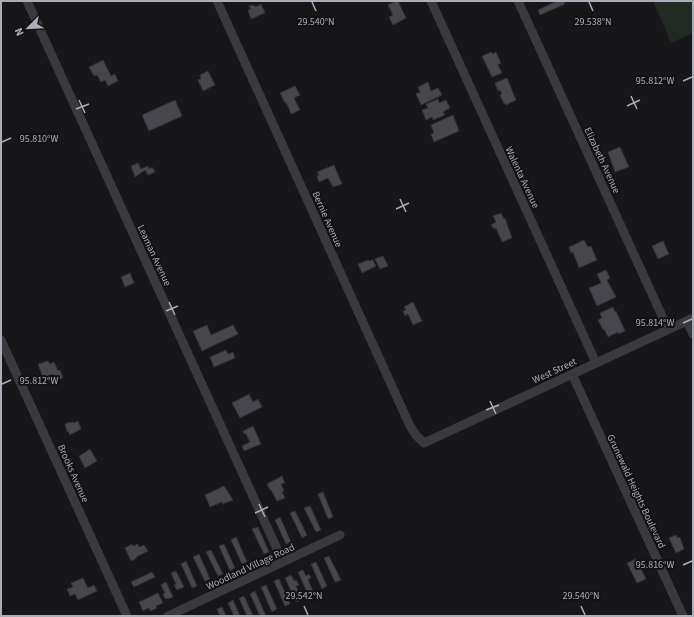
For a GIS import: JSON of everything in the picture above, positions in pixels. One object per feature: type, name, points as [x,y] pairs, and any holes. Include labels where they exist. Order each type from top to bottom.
[{"type":"street","name":"Leaman Avenue","points":[[26,1],[284,562]]},
{"type":"street","name":"Bernie Avenue","points":[[217,1],[410,426],[424,443]]},
{"type":"street","name":"Walenta Avenue","points":[[431,1],[596,363]]},
{"type":"street","name":"Elizabeth Avenue","points":[[518,1],[668,329]]},
{"type":"street","name":"West Street","points":[[424,443],[690,320]]},
{"type":"street","points":[[690,320],[693,334]]},
{"type":"street","name":"Brooks Avenue","points":[[1,340],[127,616]]},
{"type":"street","name":"Grunewald Heights Boulevard","points":[[572,374],[683,616]]},
{"type":"street","name":"Woodland Village Road","points":[[168,616],[340,535]]},
{"type":"shaded area","points":[[653,1],[693,1],[693,33],[671,43]]},
{"type":"building","points":[[398,1],[406,18],[393,25],[389,17],[393,15],[388,5]]},
{"type":"building","points":[[557,1],[563,1],[565,4],[540,15],[538,10]]},
{"type":"building","points":[[261,4],[265,13],[251,19],[248,10],[251,9],[249,6],[254,5],[255,7]]},
{"type":"building","points":[[491,52],[493,54],[496,52],[501,63],[498,65],[502,73],[492,77],[482,56]]},
{"type":"building","points":[[103,60],[111,76],[115,74],[118,81],[108,86],[105,80],[101,82],[97,75],[94,76],[89,67]]},
{"type":"building","points":[[208,71],[215,85],[203,91],[198,80],[201,79],[200,75]]},
{"type":"building","points":[[507,78],[516,100],[506,105],[505,103],[504,104],[500,95],[502,94],[500,90],[498,91],[495,83]]},
{"type":"building","points":[[428,82],[431,91],[438,88],[442,95],[421,105],[416,94],[420,92],[418,87]]},
{"type":"building","points":[[295,86],[300,95],[294,98],[300,110],[291,114],[280,93]]},
{"type":"building","points":[[438,99],[439,103],[446,100],[450,108],[443,112],[445,115],[433,120],[432,117],[426,120],[422,110],[428,108],[426,104]]},
{"type":"building","points":[[175,100],[182,116],[149,131],[142,115]]},
{"type":"building","points":[[453,115],[459,131],[434,142],[431,134],[434,133],[431,125]]},
{"type":"building","points":[[620,147],[629,167],[615,172],[608,152]]},
{"type":"building","points":[[138,163],[141,169],[148,166],[149,169],[152,167],[155,172],[148,175],[145,170],[135,177],[131,166]]},
{"type":"building","points":[[334,165],[342,184],[333,187],[328,178],[319,182],[317,176],[319,175],[317,172]]},
{"type":"building","points":[[501,213],[504,219],[505,218],[512,238],[502,242],[496,228],[494,229],[491,225],[496,222],[493,216]]},
{"type":"building","points":[[584,240],[588,247],[591,246],[597,260],[579,268],[573,252],[571,253],[569,247]]},
{"type":"building","points":[[663,241],[669,254],[658,259],[652,246]]},
{"type":"building","points":[[383,256],[388,266],[380,269],[375,259]]},
{"type":"building","points":[[368,260],[373,260],[376,266],[362,273],[358,264]]},
{"type":"building","points":[[606,270],[610,278],[607,280],[616,297],[597,306],[589,288],[601,283],[597,274]]},
{"type":"building","points":[[130,273],[134,283],[125,287],[121,277]]},
{"type":"building","points":[[413,302],[422,321],[413,325],[408,314],[405,316],[403,311],[406,310],[404,307]]},
{"type":"building","points":[[613,307],[625,331],[619,334],[618,332],[608,337],[598,320],[602,318],[600,313]]},
{"type":"building","points":[[207,325],[211,335],[233,325],[238,334],[202,351],[193,331]]},
{"type":"building","points":[[226,350],[228,354],[233,352],[235,358],[214,367],[210,357]]},
{"type":"building","points":[[48,361],[50,364],[54,362],[58,371],[60,370],[63,378],[56,381],[53,374],[45,378],[42,375],[38,364]]},
{"type":"building","points":[[249,394],[253,402],[258,399],[262,407],[240,418],[232,403]]},
{"type":"building","points":[[78,421],[81,429],[70,435],[68,431],[67,432],[65,424]]},
{"type":"building","points":[[253,426],[261,444],[244,451],[242,446],[250,442],[243,431]]},
{"type":"building","points":[[90,449],[97,461],[85,468],[79,456]]},
{"type":"building","points":[[282,476],[285,483],[281,484],[284,491],[282,492],[285,498],[277,501],[267,484]]},
{"type":"building","points":[[224,486],[233,500],[222,504],[222,502],[210,507],[205,495]]},
{"type":"building","points":[[323,492],[333,517],[328,519],[318,494]]},
{"type":"building","points":[[310,506],[321,530],[316,532],[304,508]]},
{"type":"building","points":[[295,511],[307,535],[302,538],[290,513]]},
{"type":"building","points":[[280,517],[291,542],[286,544],[275,520]]},
{"type":"building","points":[[258,527],[269,552],[264,554],[252,529]]},
{"type":"building","points":[[676,535],[678,538],[680,537],[684,549],[676,553],[669,538]]},
{"type":"building","points":[[236,537],[247,562],[242,564],[231,540]]},
{"type":"building","points":[[132,544],[133,546],[138,544],[139,547],[144,545],[148,551],[131,561],[125,548]]},
{"type":"building","points":[[224,544],[235,568],[230,571],[219,546]]},
{"type":"building","points":[[211,550],[223,574],[218,576],[206,552]]},
{"type":"building","points":[[199,554],[210,579],[205,581],[193,557]]},
{"type":"building","points":[[329,556],[341,580],[335,582],[324,558]]},
{"type":"building","points":[[636,559],[646,579],[637,583],[627,563]]},
{"type":"building","points":[[186,561],[197,586],[192,588],[181,564]]},
{"type":"building","points":[[316,562],[327,586],[322,589],[311,564]]},
{"type":"building","points":[[303,570],[306,576],[309,574],[311,578],[308,579],[314,594],[309,597],[298,572]]},
{"type":"building","points":[[176,571],[184,587],[177,590],[171,573]]},
{"type":"building","points":[[152,572],[155,577],[134,587],[131,582]]},
{"type":"building","points":[[291,575],[294,581],[296,580],[299,585],[296,586],[302,600],[296,602],[285,578]]},
{"type":"building","points":[[83,578],[88,588],[94,585],[97,591],[78,600],[75,594],[70,596],[67,589],[73,587],[71,583]]},
{"type":"building","points":[[279,579],[290,604],[285,606],[274,581]]},
{"type":"building","points":[[166,582],[173,597],[168,599],[165,599],[163,594],[165,593],[161,585]]},
{"type":"building","points":[[266,585],[277,609],[272,612],[261,587]]},
{"type":"building","points":[[255,591],[266,616],[260,616],[250,594]]},
{"type":"building","points":[[158,593],[163,603],[150,611],[149,608],[143,611],[139,602]]},
{"type":"building","points":[[244,596],[253,616],[247,616],[239,598]]},
{"type":"building","points":[[233,600],[240,616],[234,616],[228,603]]},
{"type":"building","points":[[222,607],[226,616],[220,616],[217,609]]}]
